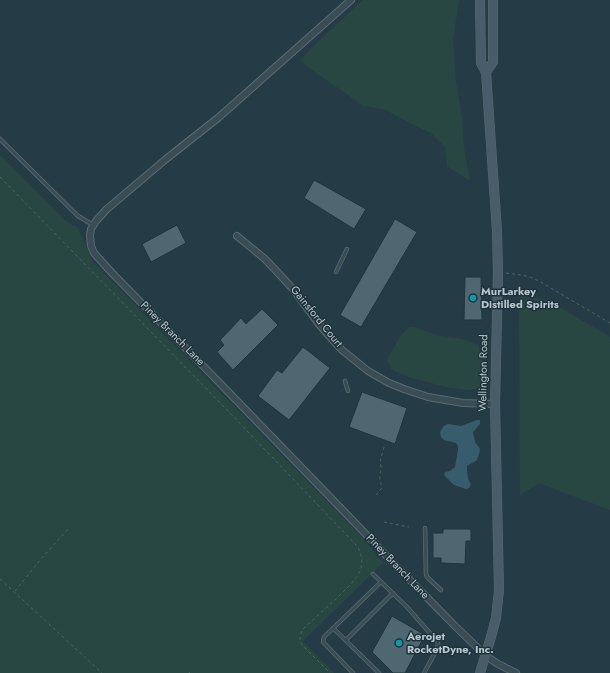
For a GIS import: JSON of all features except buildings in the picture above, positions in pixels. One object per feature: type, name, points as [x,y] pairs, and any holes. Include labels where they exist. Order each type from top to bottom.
[{"type":"main road","name":"Wellington Road","points":[[480,0],[481,63],[486,72],[496,216],[498,273],[495,404],[499,590],[492,637],[480,673]]},
{"type":"main road","name":"Wellington Road","points":[[486,72],[493,62],[493,0]]},
{"type":"street","points":[[93,225],[118,199],[218,118],[350,0]]},
{"type":"street","name":"Piney Branch Lane","points":[[93,225],[90,235],[91,246],[94,253],[112,273],[455,626],[486,656],[516,673]]},
{"type":"street","name":"Gainsford Court","points":[[237,236],[265,259],[282,276],[332,339],[353,360],[368,371],[389,383],[423,396],[463,403],[495,404]]},
{"type":"lane","points":[[0,139],[78,216],[93,225]]},
{"type":"lane","points":[[336,272],[348,248]]},
{"type":"lane","points":[[345,381],[348,391]]},
{"type":"lane","points":[[425,528],[426,574],[427,577],[442,590]]},
{"type":"lane","points":[[373,574],[407,607],[436,640],[438,644],[437,649],[424,673]]},
{"type":"lane","points":[[353,673],[323,642],[324,637],[381,582]]},
{"type":"lane","points":[[346,640],[393,593]]},
{"type":"lane","points":[[333,628],[379,673]]},
{"type":"path","points":[[0,177],[358,547],[362,558],[361,569],[358,575],[337,598],[303,629],[300,637],[302,645],[330,673]]},
{"type":"path","points":[[498,273],[521,275],[534,279],[610,323]]},
{"type":"path","points":[[376,495],[382,488],[380,476],[382,467],[380,461],[385,444]]},
{"type":"path","points":[[384,522],[409,527]]},
{"type":"path","points":[[14,592],[68,529]]},
{"type":"path","points":[[0,579],[102,673]]},
{"type":"green space","points":[[363,0],[459,0],[453,40],[456,83],[462,117],[464,148],[470,181],[447,166],[445,147],[431,133],[384,109],[364,106],[309,68],[300,60]]},
{"type":"green space","points":[[0,155],[65,220],[72,225],[77,226],[93,262],[364,539],[383,563],[303,641],[334,673],[0,673]]},
{"type":"green space","points":[[519,295],[547,300],[610,337],[610,510],[539,483],[520,495]]},
{"type":"green space","points":[[409,327],[414,327],[437,335],[462,339],[478,345],[482,362],[483,377],[480,387],[467,390],[446,387],[412,378],[394,371],[390,367],[387,360],[400,337]]},
{"type":"water","points":[[480,420],[480,424],[473,432],[475,442],[480,449],[477,460],[467,466],[468,479],[471,484],[469,488],[466,489],[454,485],[444,475],[445,472],[450,471],[455,467],[458,446],[456,443],[444,440],[440,433],[444,426],[448,424],[461,426]]},
{"type":"place","name":"MurLarkey Distilled Spirits","points":[[473,298]]},
{"type":"place","name":"Aerojet RocketDyne, Inc.","points":[[399,643]]}]
